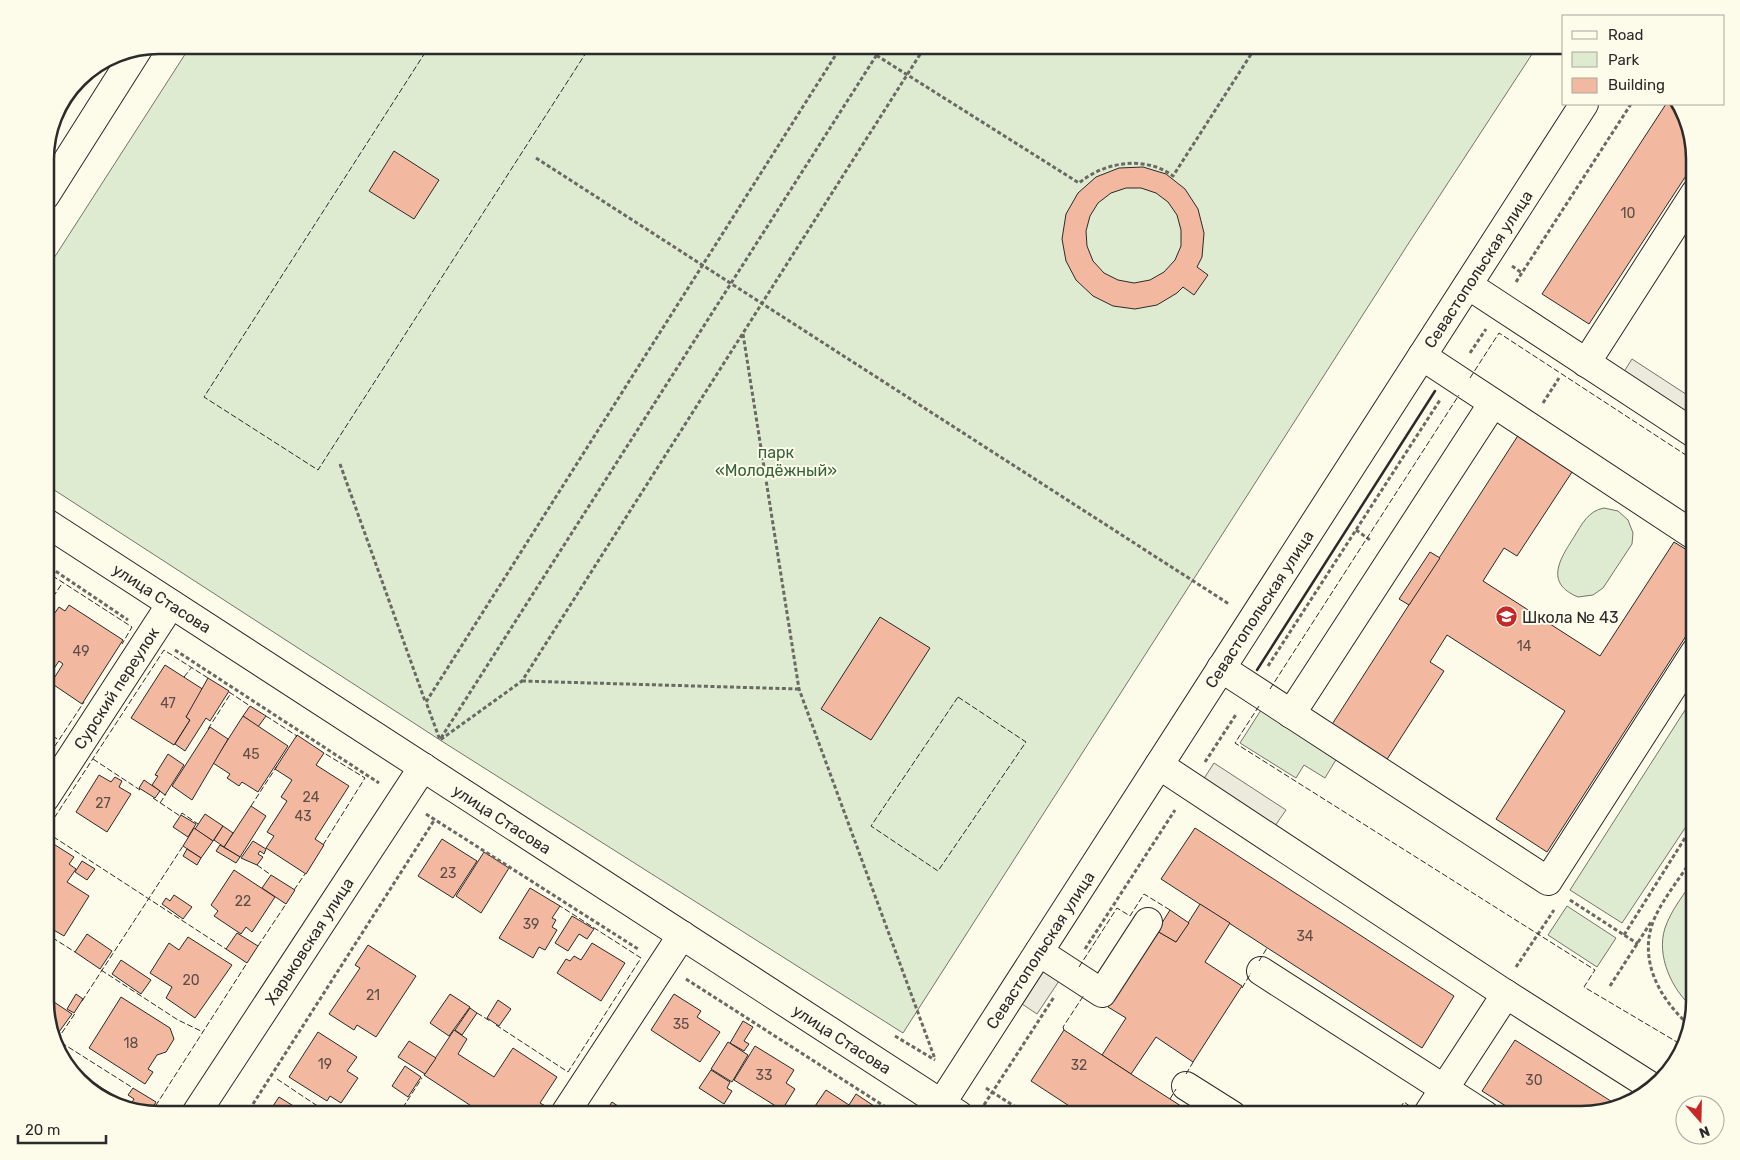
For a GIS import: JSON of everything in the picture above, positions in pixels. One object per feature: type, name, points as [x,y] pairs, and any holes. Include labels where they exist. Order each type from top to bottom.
[{"type":"street","points":[[54,182],[133,57]]},
{"type":"street","name":"Севастопольская улица","points":[[948,1106],[1039,952],[1583,105]]},
{"type":"street","points":[[1580,359],[1686,206]]},
{"type":"street","points":[[1468,285],[1686,428]]},
{"type":"street","points":[[1422,356],[1686,530]]},
{"type":"street","points":[[1291,714],[1493,403]]},
{"type":"street","name":"улица Стасова","points":[[54,528],[682,935],[938,1106]]},
{"type":"street","name":"Сурский переулок","points":[[54,784],[171,604]]},
{"type":"street","points":[[1221,668],[1548,881],[1686,666]]},
{"type":"street","points":[[1159,765],[1503,992],[1647,1083]]},
{"type":"street","name":"Харьковская улица","points":[[201,1106],[423,767]]},
{"type":"street","points":[[1039,952],[1102,993],[1148,922]]},
{"type":"street","points":[[570,1106],[682,935]]},
{"type":"street","points":[[1261,971],[1471,1106]]},
{"type":"street","points":[[1433,1106],[1503,992]]},
{"type":"street","points":[[1186,1086],[1218,1106]]},
{"type":"path","points":[[426,702],[836,54]]},
{"type":"path","points":[[440,740],[522,681],[921,54]]},
{"type":"path","points":[[423,767],[876,55],[1079,183],[1089,174],[1114,164],[1141,164],[1166,171],[1173,176],[1251,54]]},
{"type":"path","points":[[1014,1106],[992,1092],[1630,105]]},
{"type":"path","points":[[536,158],[1252,619]]},
{"type":"path","points":[[743,333],[799,688],[935,1060]]},
{"type":"path","points":[[1528,426],[1580,359]]},
{"type":"path","points":[[340,464],[440,740]]},
{"type":"path","points":[[54,570],[435,820],[884,1106]]},
{"type":"path","points":[[522,681],[799,688]]},
{"type":"path","points":[[252,1106],[435,820]]},
{"type":"path","points":[[1624,934],[1686,836]]},
{"type":"path","points":[[1610,986],[1686,869]]},
{"type":"path","points":[[1562,895],[1638,944]]},
{"type":"path","points":[[1503,992],[1558,902]]},
{"type":"path","points":[[1656,916],[1648,940],[1651,966],[1665,999],[1684,1020]]},
{"type":"green space","name":"парк «Молодёжный»","points":[[185,54],[1532,54],[1412,238],[903,1033],[440,740],[54,490],[54,258]]},
{"type":"green space","points":[[1604,508],[1618,511],[1628,520],[1633,533],[1632,544],[1603,588],[1593,595],[1578,597],[1561,585],[1558,578],[1560,562],[1586,519],[1594,512]]},
{"type":"green space","points":[[1686,709],[1686,827],[1622,923],[1570,890]]},
{"type":"green space","points":[[1261,710],[1337,758],[1325,778],[1304,765],[1296,778],[1240,743]]},
{"type":"green space","points":[[1686,891],[1686,1002],[1678,992],[1668,972],[1663,950],[1665,928]]},
{"type":"green space","points":[[1567,906],[1616,938],[1597,967],[1548,935]]},
{"type":"shaded area","points":[[1632,359],[1686,394],[1686,421],[1620,378]]},
{"type":"shaded area","points":[[1214,763],[1286,810],[1275,826],[1203,780]]},
{"type":"shaded area","points":[[1045,969],[1061,978],[1037,1014],[1022,1004]]},
{"type":"building","points":[[1665,105],[1671,105],[1683,132],[1686,176],[1589,324],[1542,294]]},
{"type":"building","points":[[394,151],[439,180],[414,219],[369,191]]},
{"type":"building","points":[[1143,167],[1166,174],[1185,189],[1198,209],[1204,233],[1202,257],[1197,267],[1208,275],[1194,295],[1183,287],[1177,293],[1157,305],[1135,309],[1113,306],[1093,296],[1076,280],[1066,261],[1062,239],[1066,214],[1078,193],[1096,177],[1119,168]],"holes":[[[1126,188],[1141,188],[1156,193],[1168,202],[1177,215],[1181,230],[1181,246],[1175,260],[1164,272],[1150,280],[1134,283],[1118,280],[1104,273],[1093,261],[1087,246],[1086,231],[1090,216],[1098,203],[1111,193]]]},
{"type":"building","points":[[1519,434],[1574,469],[1517,556],[1504,548],[1483,581],[1600,656],[1674,542],[1686,549],[1686,636],[1547,852],[1496,819],[1565,711],[1447,635],[1430,662],[1444,671],[1384,764],[1329,729]]},
{"type":"building","points":[[1430,552],[1440,558],[1409,605],[1399,599]]},
{"type":"building","points":[[69,605],[123,640],[82,704],[54,685],[54,678],[63,664],[59,661],[54,668],[54,614],[59,607],[65,611]]},
{"type":"building","points":[[880,617],[930,648],[871,740],[821,709]]},
{"type":"building","points":[[165,665],[204,690],[186,717],[190,720],[174,745],[131,718]]},
{"type":"building","points":[[208,678],[229,691],[210,721],[206,718],[185,751],[175,744],[190,720],[186,717]]},
{"type":"building","points":[[250,706],[266,716],[258,727],[243,716]]},
{"type":"building","points":[[243,716],[288,746],[258,792],[242,782],[239,786],[227,778],[230,774],[213,763]]},
{"type":"building","points":[[210,727],[228,739],[192,800],[172,786]]},
{"type":"building","points":[[297,735],[324,753],[316,765],[349,786],[315,839],[324,845],[306,874],[266,848],[274,836],[267,832],[287,801],[281,797],[292,780],[275,769]]},
{"type":"building","points":[[168,754],[184,765],[165,795],[152,785],[158,776],[155,775]]},
{"type":"building","points":[[99,775],[111,782],[115,777],[122,781],[119,787],[131,794],[107,832],[76,812]]},
{"type":"building","points":[[144,780],[160,791],[155,798],[139,788]]},
{"type":"building","points":[[251,806],[266,816],[240,857],[224,847]]},
{"type":"building","points":[[205,814],[223,826],[213,841],[195,829]]},
{"type":"building","points":[[181,815],[196,824],[188,837],[173,827]]},
{"type":"building","points":[[223,826],[233,833],[224,847],[214,840]]},
{"type":"building","points":[[194,828],[213,841],[201,858],[183,846]]},
{"type":"building","points":[[1195,828],[1454,996],[1422,1048],[1161,879]]},
{"type":"building","points":[[442,839],[477,861],[453,898],[418,876]]},
{"type":"building","points":[[253,841],[266,849],[264,854],[260,851],[258,854],[263,857],[257,865],[241,858]]},
{"type":"building","points":[[54,844],[74,857],[69,864],[76,869],[67,882],[89,896],[64,936],[54,930]]},
{"type":"building","points":[[220,845],[240,857],[236,863],[216,851]]},
{"type":"building","points":[[187,849],[201,858],[197,865],[183,856]]},
{"type":"building","points":[[484,852],[509,868],[481,913],[456,896]]},
{"type":"building","points":[[82,861],[95,869],[87,880],[75,872]]},
{"type":"building","points":[[234,870],[275,897],[252,932],[246,927],[241,934],[214,916],[218,911],[211,905]]},
{"type":"building","points":[[271,875],[295,890],[286,904],[262,888]]},
{"type":"building","points":[[530,888],[560,906],[552,918],[556,920],[552,927],[557,930],[545,950],[539,947],[533,958],[499,938]]},
{"type":"building","points":[[174,895],[192,907],[183,919],[162,904],[166,898],[170,901]]},
{"type":"building","points":[[1200,904],[1230,923],[1205,962],[1242,986],[1193,1062],[1156,1037],[1131,1074],[1102,1055],[1126,1018],[1108,1007],[1157,931],[1176,942]]},
{"type":"building","points":[[1170,910],[1189,923],[1176,942],[1157,931]]},
{"type":"building","points":[[572,916],[594,929],[587,939],[579,934],[568,951],[555,943]]},
{"type":"building","points":[[237,933],[258,946],[247,963],[226,949]]},
{"type":"building","points":[[87,934],[112,951],[100,969],[75,952]]},
{"type":"building","points":[[188,937],[232,965],[195,1018],[166,998],[172,987],[150,973],[169,943],[179,950]]},
{"type":"building","points":[[592,943],[625,963],[601,1001],[557,973],[566,959],[570,961],[574,956],[581,960]]},
{"type":"building","points":[[368,945],[416,976],[376,1037],[357,1025],[354,1030],[329,1014],[360,968],[355,965]]},
{"type":"building","points":[[121,960],[151,980],[141,994],[112,974]]},
{"type":"building","points":[[76,994],[83,999],[74,1013],[67,1009]]},
{"type":"building","points":[[450,994],[470,1007],[449,1036],[430,1023]]},
{"type":"building","points":[[674,994],[701,1011],[697,1017],[720,1032],[700,1062],[651,1030]]},
{"type":"building","points":[[121,997],[170,1028],[174,1039],[166,1052],[157,1055],[148,1069],[153,1072],[145,1084],[89,1048]]},
{"type":"building","points":[[498,1000],[511,1009],[499,1026],[487,1018]]},
{"type":"building","points":[[54,1002],[72,1014],[58,1033]]},
{"type":"building","points":[[470,1008],[477,1013],[462,1035],[455,1030]]},
{"type":"building","points":[[743,1021],[753,1027],[744,1041],[749,1044],[744,1051],[730,1043]]},
{"type":"building","points":[[454,1030],[467,1039],[458,1054],[494,1077],[513,1048],[557,1077],[540,1103],[545,1106],[471,1106],[424,1075]]},
{"type":"building","points":[[1064,1030],[1181,1106],[1069,1106],[1031,1081]]},
{"type":"building","points":[[318,1032],[357,1057],[347,1071],[358,1078],[341,1103],[330,1096],[327,1101],[289,1077]]},
{"type":"building","points":[[1515,1040],[1612,1102],[1581,1106],[1506,1106],[1482,1091]]},
{"type":"building","points":[[409,1041],[436,1058],[425,1074],[398,1057]]},
{"type":"building","points":[[728,1042],[748,1055],[732,1082],[711,1069]]},
{"type":"building","points":[[755,1046],[794,1070],[786,1083],[795,1089],[784,1106],[776,1106],[734,1080]]},
{"type":"building","points":[[405,1066],[421,1077],[408,1097],[392,1086]]},
{"type":"building","points":[[711,1070],[730,1082],[727,1088],[732,1091],[724,1104],[699,1088]]},
{"type":"building","points":[[94,1083],[117,1097],[101,1089]]},
{"type":"building","points":[[133,1088],[156,1102],[154,1106],[132,1103],[134,1099],[128,1095]]},
{"type":"building","points":[[826,1090],[849,1105],[856,1094],[874,1106],[815,1106]]},
{"type":"building","points":[[279,1097],[294,1106],[273,1106]]},
{"type":"building","points":[[612,1102],[618,1106],[609,1106]]},
{"type":"fence","points":[[424,54],[204,397],[318,470],[585,54]]},
{"type":"fence","points":[[1470,378],[1499,333],[1686,455]]},
{"type":"fence","points":[[1270,689],[1459,395]]},
{"type":"fence","points":[[54,577],[132,627],[122,644]]},
{"type":"fence","points":[[54,596],[63,582]]},
{"type":"fence","points":[[54,818],[164,650],[208,678]]},
{"type":"fence","points":[[184,677],[192,667]]},
{"type":"fence","points":[[229,692],[250,706]]},
{"type":"fence","points":[[208,729],[231,693]]},
{"type":"fence","points":[[958,697],[1026,742],[938,871],[871,826],[958,697]]},
{"type":"fence","points":[[54,747],[84,702]]},
{"type":"fence","points":[[1259,706],[1235,743],[1595,970],[1584,987],[1678,1042]]},
{"type":"fence","points":[[266,716],[296,737]]},
{"type":"fence","points":[[54,737],[59,740]]},
{"type":"fence","points":[[323,845],[365,778],[324,753]]},
{"type":"fence","points":[[93,759],[140,790]]},
{"type":"fence","points":[[251,806],[277,766]]},
{"type":"fence","points":[[160,803],[166,794]]},
{"type":"fence","points":[[153,798],[180,816],[182,813],[198,824]]},
{"type":"fence","points":[[54,837],[226,949]]},
{"type":"fence","points":[[82,1001],[183,846]]},
{"type":"fence","points":[[257,865],[271,875]]},
{"type":"fence","points":[[294,890],[305,874]]},
{"type":"fence","points":[[1079,967],[1117,908],[1130,916],[1144,894],[1170,910]]},
{"type":"fence","points":[[258,946],[286,904]]},
{"type":"fence","points":[[496,1025],[568,1072],[641,958],[560,906]]},
{"type":"fence","points":[[54,939],[75,952]]},
{"type":"fence","points":[[1259,961],[1267,948]]},
{"type":"fence","points":[[156,1106],[247,963]]},
{"type":"fence","points":[[101,970],[178,1020],[203,1032]]},
{"type":"fence","points":[[1242,988],[1251,973]]},
{"type":"fence","points":[[1064,1030],[1063,1027],[1084,995]]},
{"type":"fence","points":[[60,1036],[76,1012]]},
{"type":"fence","points":[[477,1013],[490,1021]]},
{"type":"fence","points":[[63,1044],[133,1088]]},
{"type":"fence","points":[[1186,1074],[1195,1059]]},
{"type":"fence","points":[[404,1106],[422,1078]]},
{"type":"fence","points":[[277,1079],[318,1106]]},
{"type":"fence","points":[[1170,1099],[1176,1089]]},
{"type":"fence","points":[[1401,1106],[1404,1102],[1410,1106]]},
{"type":"wall","points":[[1257,670],[1435,391]]},
{"type":"place","name":"Школа № 43","points":[[1506,617]]}]
